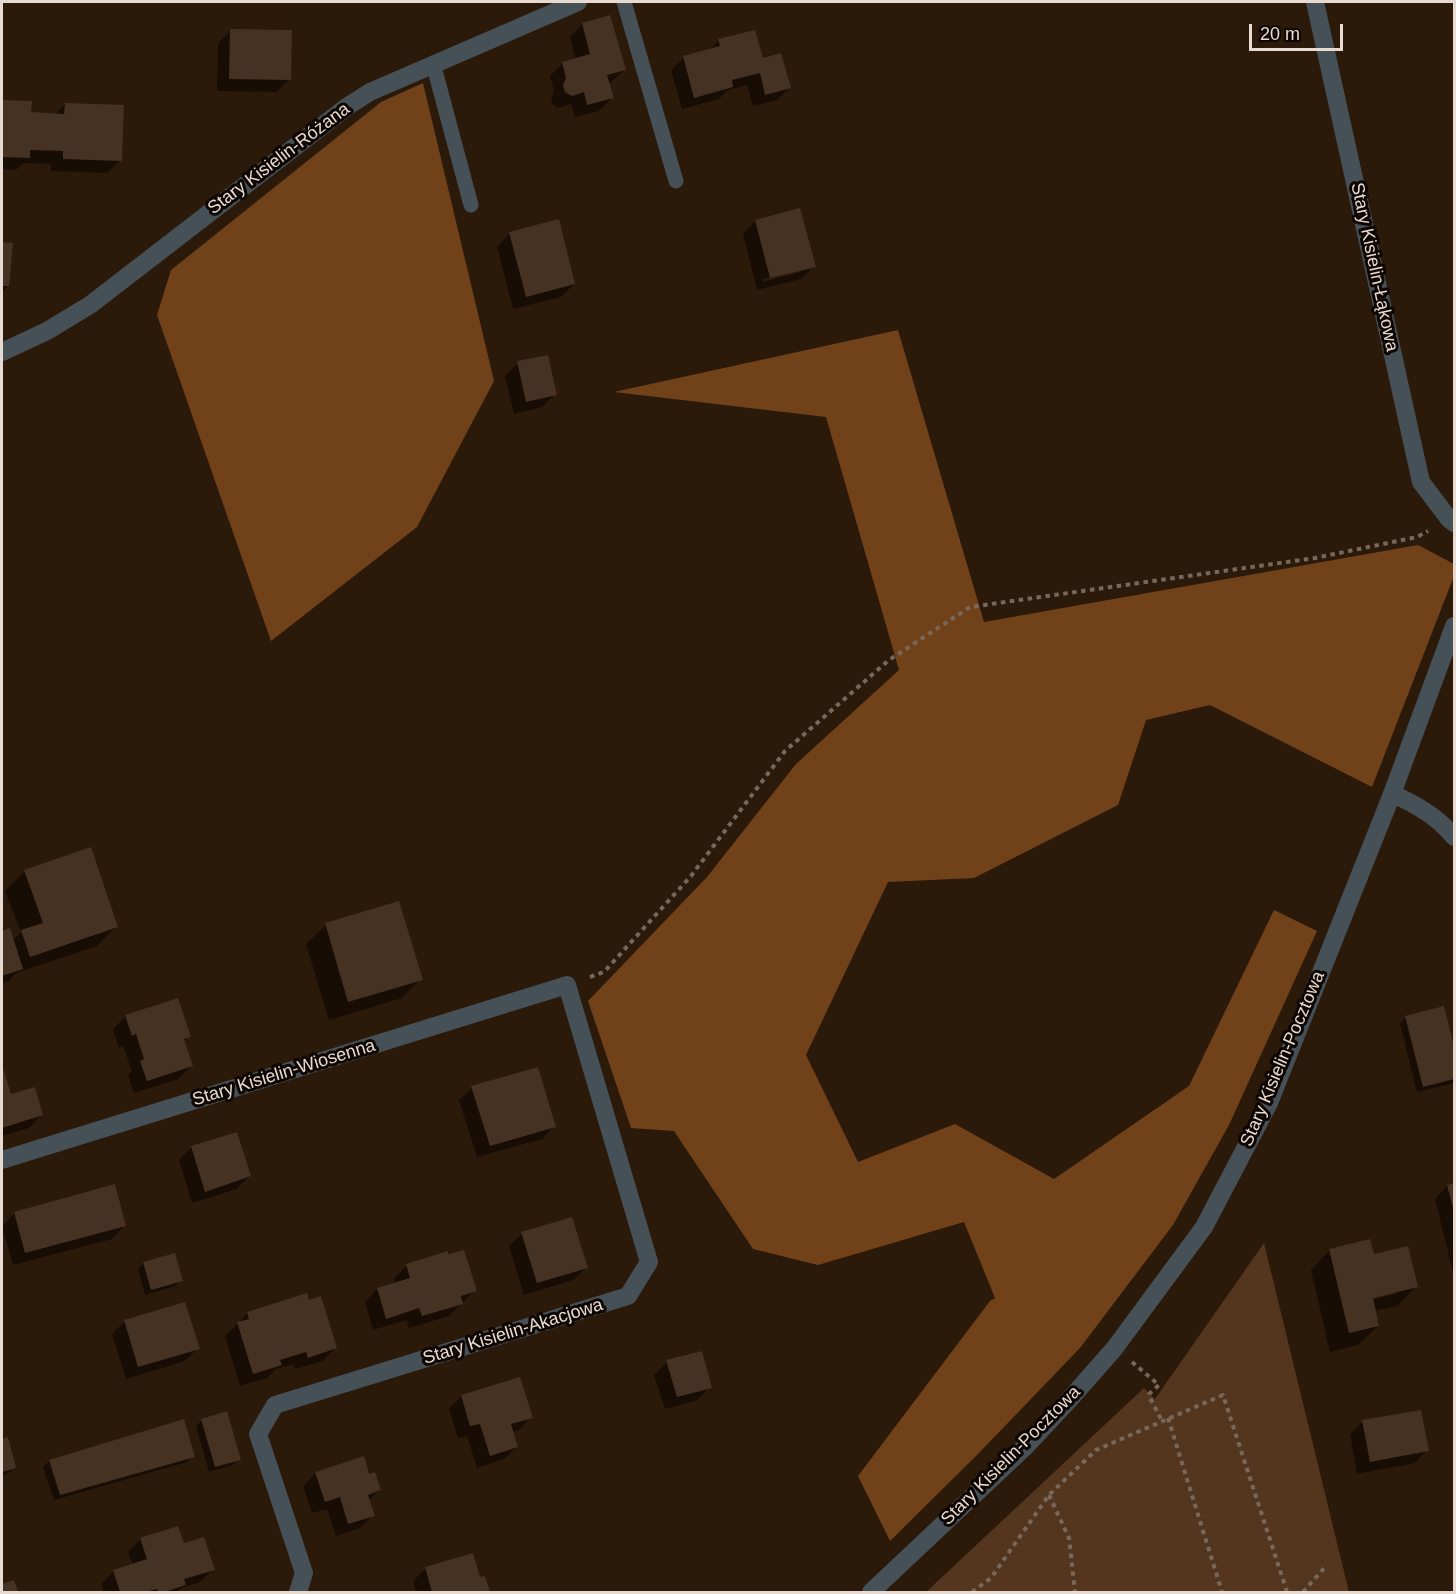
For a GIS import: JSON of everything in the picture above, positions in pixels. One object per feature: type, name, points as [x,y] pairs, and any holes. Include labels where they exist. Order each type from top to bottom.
[{"type":"street","name":"Stary Kisielin-Łąkowa","points":[[1315,2],[1422,482],[1452,521]]},
{"type":"street","name":"Stary Kisielin-Różana","points":[[2,352],[47,331],[90,305],[348,106],[370,92],[566,4]]},
{"type":"street","name":"Stary Kisielin-Pocztowa","points":[[871,1593],[1024,1448],[1069,1400],[1114,1349],[1204,1227],[1269,1103],[1392,794],[1455,626]]},
{"type":"street","points":[[1392,794],[1409,801],[1443,823],[1455,837]]},
{"type":"street","name":"Stary Kisielin-Wiosenna","points":[[2,1160],[567,986]]},
{"type":"street","name":"Stary Kisielin-Akacjowa","points":[[298,1593],[304,1573],[258,1434],[275,1405],[628,1296],[649,1262],[567,986]]},
{"type":"lane","points":[[624,2],[676,181]]},
{"type":"lane","points":[[433,63],[471,205]]},
{"type":"path","points":[[567,986],[604,972],[691,876],[785,751],[889,660],[970,607],[1315,558],[1417,537],[1452,521]]},
{"type":"path","points":[[1132,1362],[1159,1385],[1149,1396],[1162,1421]]},
{"type":"path","points":[[972,1593],[991,1578],[1049,1495],[1096,1450],[1223,1395],[1287,1593]]},
{"type":"path","points":[[1168,1418],[1222,1593]]},
{"type":"path","points":[[1049,1495],[1069,1538],[1075,1593]]},
{"type":"path","points":[[1303,1593],[1326,1566]]},
{"type":"shaded area","points":[[423,83],[494,381],[417,527],[271,641],[157,315],[171,270],[381,102]]},
{"type":"shaded area","points":[[898,330],[984,622],[1418,545],[1454,564],[1454,576],[1372,787],[1210,705],[1146,720],[1118,805],[974,878],[888,882],[806,1055],[858,1162],[955,1124],[1054,1179],[1189,1086],[1274,910],[1317,931],[1229,1125],[1173,1225],[1080,1348],[890,1541],[858,1476],[990,1301],[995,1298],[964,1222],[818,1265],[753,1249],[674,1131],[631,1128],[588,1001],[707,877],[796,764],[899,670],[826,417],[614,392]]},
{"type":"shaded area","points":[[1264,1243],[1349,1592],[926,1592],[1144,1388],[1155,1399]]},
{"type":"building","points":[[610,15],[626,70],[607,75],[614,98],[587,105],[584,92],[572,96],[565,92],[563,85],[566,78],[562,62],[590,54],[582,23]]},
{"type":"building","points":[[230,29],[292,30],[291,80],[229,79]]},
{"type":"building","points":[[755,30],[763,58],[781,53],[791,88],[765,95],[760,73],[732,80],[733,87],[694,98],[683,56],[720,46],[718,39]]},
{"type":"building","points":[[2,100],[32,101],[31,112],[64,114],[65,103],[124,105],[122,161],[63,159],[63,151],[30,150],[30,158],[2,157]]},
{"type":"building","points":[[800,208],[816,267],[770,278],[755,220]]},
{"type":"building","points":[[559,219],[575,284],[526,297],[509,232]]},
{"type":"building","points":[[2,242],[13,243],[9,286],[2,286]]},
{"type":"building","points":[[548,355],[557,395],[526,402],[517,361]]},
{"type":"building","points":[[91,847],[118,927],[30,957],[21,930],[43,923],[24,870]]},
{"type":"building","points":[[399,901],[423,980],[348,1002],[325,923]]},
{"type":"building","points":[[10,928],[23,969],[2,976],[2,931]]},
{"type":"building","points":[[178,998],[191,1037],[184,1039],[193,1066],[147,1081],[140,1061],[144,1059],[136,1034],[132,1036],[125,1015]]},
{"type":"building","points":[[1444,1006],[1454,1046],[1454,1079],[1423,1087],[1405,1016]]},
{"type":"building","points":[[2,1065],[11,1094],[35,1087],[43,1115],[2,1128]]},
{"type":"building","points":[[538,1067],[556,1127],[490,1146],[471,1086]]},
{"type":"building","points":[[237,1132],[251,1176],[205,1192],[191,1146]]},
{"type":"building","points":[[1454,1183],[1454,1212],[1447,1185]]},
{"type":"building","points":[[115,1184],[126,1226],[25,1253],[14,1212]]},
{"type":"building","points":[[572,1217],[588,1268],[537,1283],[521,1232]]},
{"type":"building","points":[[1370,1239],[1374,1254],[1408,1246],[1418,1287],[1373,1298],[1379,1326],[1349,1333],[1329,1249]]},
{"type":"building","points":[[464,1250],[477,1291],[461,1296],[463,1304],[422,1316],[419,1308],[386,1319],[377,1288],[410,1278],[406,1264],[448,1251],[448,1254]]},
{"type":"building","points":[[175,1253],[183,1281],[151,1290],[143,1262]]},
{"type":"building","points":[[307,1293],[309,1300],[321,1296],[337,1348],[308,1358],[306,1352],[280,1360],[282,1365],[253,1374],[237,1322],[249,1319],[247,1312]]},
{"type":"building","points":[[185,1302],[200,1349],[138,1367],[124,1320]]},
{"type":"building","points":[[702,1351],[712,1388],[677,1397],[666,1360]]},
{"type":"building","points":[[520,1377],[533,1418],[511,1424],[518,1447],[490,1456],[480,1424],[470,1426],[461,1395]]},
{"type":"building","points":[[1421,1410],[1429,1451],[1370,1462],[1362,1420]]},
{"type":"building","points":[[227,1411],[241,1460],[215,1467],[201,1419]]},
{"type":"building","points":[[184,1419],[195,1457],[60,1495],[49,1460]]},
{"type":"building","points":[[8,1437],[16,1468],[2,1472],[2,1439]]},
{"type":"building","points":[[364,1456],[369,1474],[375,1472],[381,1490],[368,1495],[375,1516],[348,1524],[340,1497],[325,1502],[315,1472]]},
{"type":"building","points":[[178,1526],[184,1543],[204,1537],[215,1570],[184,1579],[186,1585],[164,1592],[158,1592],[157,1589],[145,1592],[120,1592],[113,1570],[147,1559],[140,1538]]},
{"type":"building","points":[[473,1553],[480,1577],[485,1576],[490,1592],[432,1592],[425,1567]]},
{"type":"building","points":[[14,1580],[18,1592],[2,1592],[2,1584]]}]
